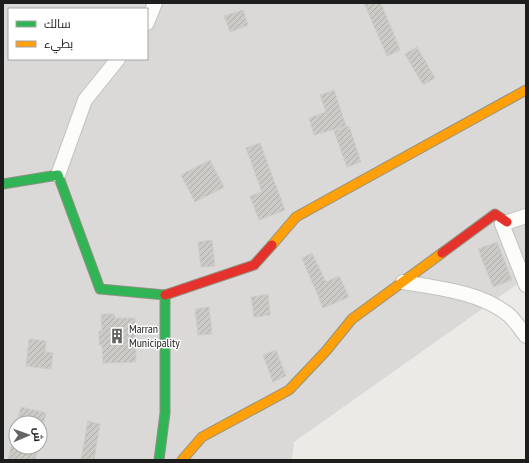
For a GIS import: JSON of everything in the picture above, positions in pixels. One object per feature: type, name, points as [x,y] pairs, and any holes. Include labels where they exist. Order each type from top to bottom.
[{"type":"street","points":[[148,21],[155,3]]},
{"type":"street","points":[[117,60],[85,100],[58,175],[100,289],[165,295],[254,265],[296,217],[526,90]]},
{"type":"street","points":[[3,184],[58,175]]},
{"type":"street","points":[[182,460],[202,437],[289,390],[326,351],[352,319],[495,214],[507,222]]},
{"type":"street","points":[[526,216],[502,224],[526,285]]},
{"type":"street","points":[[403,282],[444,289],[483,300],[510,316],[526,336]]},
{"type":"street","points":[[159,460],[165,413],[165,295]]},
{"type":"shaded area","points":[[3,3],[526,3],[526,278],[294,442],[292,460],[3,460]]},
{"type":"building","points":[[364,3],[381,3],[400,50],[387,56]]},
{"type":"building","points":[[243,10],[248,25],[230,32],[224,16]]},
{"type":"building","points":[[417,47],[435,78],[423,85],[405,54]]},
{"type":"building","points":[[334,90],[346,126],[314,135],[309,118],[326,112],[320,95]]},
{"type":"building","points":[[349,126],[361,162],[347,167],[334,131]]},
{"type":"building","points":[[260,143],[285,210],[259,220],[250,196],[262,192],[246,148]]},
{"type":"building","points":[[210,160],[224,187],[195,202],[181,175]]},
{"type":"building","points":[[212,240],[215,266],[201,267],[198,242]]},
{"type":"building","points":[[497,242],[512,280],[493,287],[478,249]]},
{"type":"building","points":[[312,253],[326,282],[339,276],[349,297],[323,308],[302,258]]},
{"type":"building","points":[[268,294],[270,315],[254,317],[251,297]]},
{"type":"building","points":[[209,307],[212,334],[198,335],[195,309]]},
{"type":"building","name":"Marran Municipality","points":[[101,314],[114,314],[115,318],[135,318],[136,362],[103,363],[102,344],[99,345],[99,331],[102,331]]},
{"type":"building","points":[[29,339],[46,341],[45,352],[53,353],[51,369],[26,366]]},
{"type":"building","points":[[276,350],[286,376],[273,382],[263,355]]},
{"type":"building","points":[[21,407],[46,413],[46,415],[19,415]]},
{"type":"building","points":[[88,421],[100,424],[94,460],[81,460]]},
{"type":"building","points":[[9,455],[36,455],[35,460],[8,460]]},
{"type":"traffic: fast","points":[[3,184],[58,175],[100,289],[165,295],[165,413],[159,460]]},
{"type":"traffic: slow","points":[[272,245],[296,217],[526,90]]},
{"type":"traffic: slow","points":[[182,460],[202,437],[289,390],[326,351],[352,319],[442,253]]},
{"type":"traffic: jam","points":[[442,253],[495,214],[507,222]]},
{"type":"traffic: jam","points":[[165,295],[254,265],[272,245]]},
{"type":"place","name":"Marran Municipality","points":[[117,336]]}]
